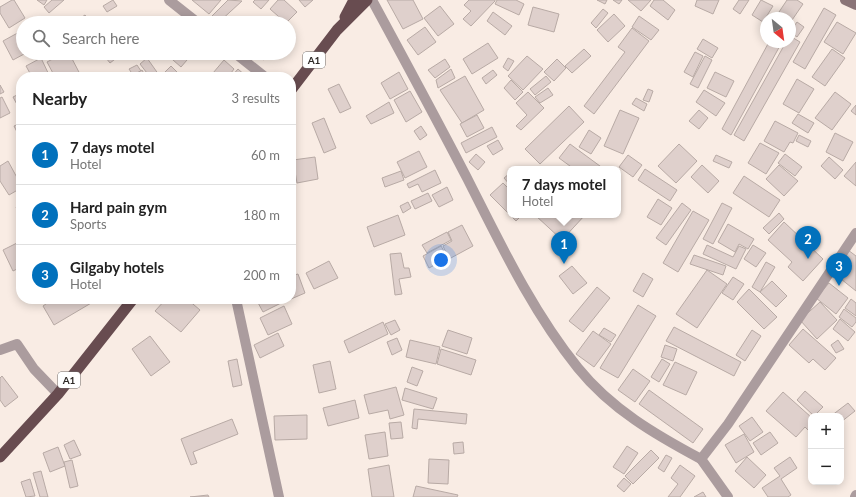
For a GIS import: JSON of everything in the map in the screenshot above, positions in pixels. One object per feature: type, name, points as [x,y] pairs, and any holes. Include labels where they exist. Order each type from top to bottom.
[{"type":"highway","name":"A1","points":[[338,30],[354,0]]},
{"type":"highway","name":"A1","points":[[296,84],[338,30],[367,0]]},
{"type":"highway","name":"A1","points":[[0,457],[58,394],[129,304]]},
{"type":"main road","points":[[845,0],[856,5]]},
{"type":"street","points":[[169,0],[189,16]]},
{"type":"street","points":[[372,0],[451,147],[510,264],[551,330],[578,369],[618,408],[660,437],[701,459],[728,497]]},
{"type":"street","points":[[244,60],[259,72]]},
{"type":"street","points":[[701,459],[728,424],[856,233]]},
{"type":"street","points":[[237,304],[279,497]]},
{"type":"street","points":[[0,350],[16,344],[34,369],[58,394]]},
{"type":"building","points":[[14,0],[24,16],[16,16],[16,24],[9,28],[0,13],[0,7]]},
{"type":"building","points":[[37,0],[47,0],[44,5]]},
{"type":"building","points":[[52,0],[64,0],[49,13],[44,7]]},
{"type":"building","points":[[113,0],[117,6],[107,12],[103,6]]},
{"type":"building","points":[[192,0],[221,0],[209,14]]},
{"type":"building","points":[[228,0],[242,1],[226,16],[212,16]]},
{"type":"building","points":[[255,0],[269,0],[261,9],[253,2]]},
{"type":"building","points":[[278,0],[284,0],[297,12],[293,16],[278,16],[270,9]]},
{"type":"building","points":[[299,0],[313,0],[305,7]]},
{"type":"building","points":[[387,0],[413,0],[423,19],[403,29]]},
{"type":"building","points":[[469,0],[495,0],[471,26],[463,19],[471,11],[464,5]]},
{"type":"building","points":[[497,0],[516,0],[524,4],[519,15],[495,4]]},
{"type":"building","points":[[597,0],[607,0],[605,4]]},
{"type":"building","points":[[613,0],[622,0],[619,4]]},
{"type":"building","points":[[628,0],[651,0],[641,11]]},
{"type":"building","points":[[654,0],[663,0],[675,10],[668,20],[650,6]]},
{"type":"building","points":[[697,0],[719,0],[713,14],[695,6]]},
{"type":"building","points":[[739,0],[749,0],[740,14],[733,9]]},
{"type":"building","points":[[761,0],[773,6],[769,12],[760,12],[760,20],[752,15]]},
{"type":"building","points":[[787,0],[797,0],[803,4],[796,14],[796,12],[779,12]]},
{"type":"building","points":[[440,6],[454,24],[438,36],[424,18]]},
{"type":"building","points":[[533,7],[559,14],[554,32],[528,25]]},
{"type":"building","points":[[824,8],[836,15],[805,69],[793,62]]},
{"type":"building","points":[[603,9],[608,13],[596,28],[591,23]]},
{"type":"building","points":[[493,12],[512,26],[505,35],[487,21]]},
{"type":"building","points":[[614,14],[625,26],[608,42],[597,30]]},
{"type":"building","points":[[639,16],[659,30],[651,40],[632,27]]},
{"type":"building","points":[[797,22],[804,27],[797,37],[796,36]]},
{"type":"building","points":[[837,22],[856,33],[843,54],[824,42]]},
{"type":"building","points":[[425,27],[436,42],[418,55],[407,40]]},
{"type":"building","points":[[632,28],[649,41],[594,114],[584,106],[625,52],[618,47]]},
{"type":"building","points":[[16,34],[16,58],[13,60],[3,41]]},
{"type":"building","points":[[703,39],[718,48],[712,58],[697,49]]},
{"type":"building","points":[[796,40],[800,42],[744,141],[734,135],[783,48],[796,48]]},
{"type":"building","points":[[488,43],[498,58],[472,74],[463,59]]},
{"type":"building","points":[[766,48],[779,48],[731,135],[722,129]]},
{"type":"building","points":[[584,49],[591,56],[572,73],[565,66]]},
{"type":"building","points":[[832,49],[845,58],[825,86],[812,77]]},
{"type":"building","points":[[695,52],[703,56],[693,77],[684,72]]},
{"type":"building","points":[[527,56],[543,69],[523,90],[508,76]]},
{"type":"building","points":[[705,56],[712,60],[698,88],[690,84]]},
{"type":"building","points":[[508,58],[514,61],[508,71],[503,67]]},
{"type":"building","points":[[445,59],[450,67],[435,78],[428,70]]},
{"type":"building","points":[[557,59],[566,68],[554,81],[544,72]]},
{"type":"building","points":[[37,60],[42,60],[48,72],[29,72],[26,66]]},
{"type":"building","points":[[51,60],[73,60],[79,72],[52,72],[47,62]]},
{"type":"building","points":[[145,60],[148,60],[157,72],[146,72],[140,64]]},
{"type":"building","points":[[173,60],[187,60],[181,67]]},
{"type":"building","points":[[224,60],[234,69],[232,72],[214,72]]},
{"type":"building","points":[[137,65],[141,71],[131,72],[129,69]]},
{"type":"building","points":[[171,66],[177,72],[165,72]]},
{"type":"building","points":[[451,69],[455,78],[438,88],[436,80]]},
{"type":"building","points":[[493,70],[497,75],[486,84],[482,78]]},
{"type":"building","points":[[399,72],[408,89],[390,99],[381,83]]},
{"type":"building","points":[[715,72],[734,81],[726,97],[707,88]]},
{"type":"building","points":[[465,76],[484,110],[462,123],[440,90]]},
{"type":"building","points":[[546,76],[551,82],[535,95],[530,89]]},
{"type":"building","points":[[797,79],[814,89],[799,113],[783,104]]},
{"type":"building","points":[[511,80],[523,92],[515,100],[504,88]]},
{"type":"building","points":[[339,84],[351,108],[340,113],[328,89]]},
{"type":"building","points":[[0,85],[4,92],[0,94]]},
{"type":"building","points":[[548,88],[553,95],[540,103],[535,97]]},
{"type":"building","points":[[648,89],[653,91],[649,102],[643,100]]},
{"type":"building","points":[[704,90],[725,103],[716,116],[696,102]]},
{"type":"building","points":[[410,91],[422,112],[406,122],[394,100]]},
{"type":"building","points":[[528,92],[544,108],[521,130],[516,126],[527,115],[516,103]]},
{"type":"building","points":[[835,92],[851,104],[832,130],[815,118]]},
{"type":"building","points":[[16,96],[16,103],[13,97]]},
{"type":"building","points":[[2,97],[10,113],[0,118],[0,98]]},
{"type":"building","points":[[636,98],[647,104],[644,111],[632,104]]},
{"type":"building","points":[[389,102],[394,113],[371,124],[366,116]]},
{"type":"building","points":[[856,105],[856,115],[851,111]]},
{"type":"building","points":[[569,106],[584,122],[540,164],[525,149]]},
{"type":"building","points":[[620,110],[639,118],[623,154],[604,146]]},
{"type":"building","points":[[699,110],[708,118],[699,129],[689,121]]},
{"type":"building","points":[[798,114],[814,123],[808,133],[792,123]]},
{"type":"building","points":[[477,115],[484,128],[467,137],[460,124]]},
{"type":"building","points":[[324,118],[336,148],[324,153],[312,123]]},
{"type":"building","points":[[775,121],[798,133],[793,143],[790,142],[784,152],[764,141]]},
{"type":"building","points":[[421,126],[427,135],[420,140],[414,131]]},
{"type":"building","points":[[492,127],[497,137],[466,153],[461,143]]},
{"type":"building","points":[[589,130],[601,138],[591,154],[579,147]]},
{"type":"building","points":[[835,133],[853,142],[843,161],[826,152]]},
{"type":"building","points":[[799,135],[811,141],[808,147],[796,141]]},
{"type":"building","points":[[498,140],[503,149],[493,155],[487,146]]},
{"type":"building","points":[[760,143],[779,153],[766,174],[748,163]]},
{"type":"building","points":[[570,144],[600,166],[570,166],[559,158]]},
{"type":"building","points":[[679,144],[697,161],[676,183],[658,166]]},
{"type":"building","points":[[419,151],[427,167],[405,178],[397,162]]},
{"type":"building","points":[[476,154],[485,162],[478,170],[469,162]]},
{"type":"building","points":[[785,154],[802,167],[795,176],[778,163]]},
{"type":"building","points":[[628,155],[642,165],[633,177],[620,166]]},
{"type":"building","points":[[716,155],[732,162],[729,168],[713,161]]},
{"type":"building","points":[[315,157],[318,179],[297,183],[296,160]]},
{"type":"building","points":[[829,157],[843,170],[835,179],[821,166]]},
{"type":"building","points":[[8,161],[16,176],[16,191],[9,195],[0,181],[0,166]]},
{"type":"building","points":[[856,162],[856,186],[844,176]]},
{"type":"building","points":[[702,165],[719,181],[708,193],[691,177]]},
{"type":"building","points":[[779,165],[798,181],[784,196],[766,179]]},
{"type":"building","points":[[645,169],[677,190],[670,201],[638,180]]},
{"type":"building","points":[[435,170],[441,183],[422,192],[418,184],[409,188],[407,184]]},
{"type":"building","points":[[401,171],[404,180],[385,187],[382,178]]},
{"type":"building","points":[[744,176],[780,200],[769,217],[733,193]]},
{"type":"building","points":[[503,183],[507,187],[507,212],[490,195]]},
{"type":"building","points":[[447,187],[453,200],[439,207],[432,195]]},
{"type":"building","points":[[428,193],[432,201],[415,209],[411,201]]},
{"type":"building","points":[[658,199],[672,208],[661,225],[647,217]]},
{"type":"building","points":[[408,202],[411,208],[403,213],[400,206]]},
{"type":"building","points":[[682,203],[691,210],[666,245],[656,238]]},
{"type":"building","points":[[722,203],[732,208],[713,244],[703,239]]},
{"type":"building","points":[[693,211],[709,220],[678,272],[663,263]]},
{"type":"building","points":[[779,213],[784,219],[769,234],[763,228]]},
{"type":"building","points":[[398,215],[405,235],[374,247],[367,227]]},
{"type":"building","points":[[538,218],[582,218],[562,240]]},
{"type":"building","points":[[784,222],[823,259],[803,281],[788,267],[792,262],[768,240]]},
{"type":"building","points":[[728,224],[754,239],[748,249],[739,244],[735,252],[718,242]]},
{"type":"building","points":[[462,225],[473,246],[449,259],[443,246],[452,241],[448,232]]},
{"type":"building","points":[[447,232],[451,240],[427,253],[422,245]]},
{"type":"building","points":[[16,244],[16,270],[13,271],[3,250]]},
{"type":"building","points":[[707,245],[733,257],[739,246],[746,249],[736,269],[703,254]]},
{"type":"building","points":[[753,245],[766,253],[756,267],[744,259]]},
{"type":"building","points":[[441,246],[448,258],[429,268],[423,256]]},
{"type":"building","points":[[848,250],[856,256],[856,291],[831,271]]},
{"type":"building","points":[[401,253],[404,268],[409,268],[411,277],[399,279],[402,294],[395,295],[390,254]]},
{"type":"building","points":[[694,255],[726,266],[723,275],[690,264]]},
{"type":"building","points":[[329,261],[338,278],[314,289],[306,273]]},
{"type":"building","points":[[766,262],[775,267],[760,292],[752,287]]},
{"type":"building","points":[[572,266],[587,283],[573,294],[559,276]]},
{"type":"building","points":[[707,270],[727,284],[697,328],[676,314]]},
{"type":"building","points":[[643,273],[653,279],[643,297],[633,291]]},
{"type":"building","points":[[298,274],[305,293],[296,297],[296,275]]},
{"type":"building","points":[[733,277],[744,284],[733,300],[722,293]]},
{"type":"building","points":[[772,281],[787,296],[776,307],[760,292]]},
{"type":"building","points":[[829,283],[848,298],[836,314],[816,298]]},
{"type":"building","points":[[597,287],[610,298],[583,332],[569,321]]},
{"type":"building","points":[[749,289],[777,317],[764,329],[737,302]]},
{"type":"building","points":[[851,299],[856,303],[856,316],[845,308]]},
{"type":"building","points":[[820,302],[837,320],[817,339],[800,320]]},
{"type":"building","points":[[46,304],[90,304],[54,325],[43,306]]},
{"type":"building","points":[[161,304],[193,304],[200,310],[181,332],[155,311]]},
{"type":"building","points":[[259,304],[279,304],[263,312]]},
{"type":"building","points":[[638,305],[656,316],[618,378],[600,368]]},
{"type":"building","points":[[284,306],[292,324],[268,335],[260,318]]},
{"type":"building","points":[[844,309],[856,318],[856,322],[852,327],[839,317]]},
{"type":"building","points":[[840,319],[855,332],[848,341],[833,329]]},
{"type":"building","points":[[395,320],[400,330],[391,335],[385,324]]},
{"type":"building","points":[[383,322],[388,334],[349,353],[344,341]]},
{"type":"building","points":[[674,327],[741,362],[734,376],[666,341]]},
{"type":"building","points":[[604,328],[616,335],[611,342],[599,335]]},
{"type":"building","points":[[803,329],[836,358],[825,370],[813,359],[809,363],[789,345]]},
{"type":"building","points":[[448,330],[472,338],[467,354],[442,346]]},
{"type":"building","points":[[752,330],[761,336],[745,361],[736,355]]},
{"type":"building","points":[[593,331],[611,344],[594,367],[576,354]]},
{"type":"building","points":[[278,333],[284,346],[260,358],[254,345]]},
{"type":"building","points":[[150,336],[170,362],[151,376],[132,349]]},
{"type":"building","points":[[397,338],[402,350],[392,355],[387,342]]},
{"type":"building","points":[[410,340],[440,347],[436,364],[406,357]]},
{"type":"building","points":[[838,340],[844,349],[836,353],[831,345]]},
{"type":"building","points":[[665,345],[677,349],[673,361],[661,357]]},
{"type":"building","points":[[441,349],[476,360],[471,375],[437,364]]},
{"type":"building","points":[[237,359],[242,385],[233,387],[228,361]]},
{"type":"building","points":[[662,359],[670,364],[659,382],[651,377]]},
{"type":"building","points":[[330,361],[336,389],[319,393],[313,365]]},
{"type":"building","points":[[675,362],[697,372],[686,395],[663,385]]},
{"type":"building","points":[[412,367],[423,371],[417,386],[407,382]]},
{"type":"building","points":[[633,369],[650,381],[635,402],[618,390]]},
{"type":"building","points":[[2,376],[18,397],[5,407],[0,400],[0,378]]},
{"type":"building","points":[[396,387],[404,415],[390,419],[388,410],[369,414],[364,395]]},
{"type":"building","points":[[405,388],[437,398],[433,409],[402,400]]},
{"type":"building","points":[[649,390],[703,429],[693,443],[639,404]]},
{"type":"building","points":[[805,391],[823,407],[817,413],[811,413],[797,400]]},
{"type":"building","points":[[783,392],[808,414],[808,430],[805,427],[796,437],[766,411]]},
{"type":"building","points":[[355,400],[359,418],[328,426],[323,408]]},
{"type":"building","points":[[848,403],[855,411],[844,420],[844,413],[835,413]]},
{"type":"building","points":[[414,409],[467,414],[466,424],[418,419],[417,429],[412,428]]},
{"type":"building","points":[[307,415],[307,439],[275,440],[274,416]]},
{"type":"building","points":[[752,417],[763,432],[750,441],[739,426]]},
{"type":"building","points":[[232,419],[238,434],[193,452],[197,463],[191,465],[181,439]]},
{"type":"building","points":[[401,422],[403,438],[391,439],[389,423]]},
{"type":"building","points":[[385,432],[388,456],[369,459],[365,435]]},
{"type":"building","points":[[770,432],[778,443],[761,455],[753,443]]},
{"type":"building","points":[[744,434],[754,452],[736,463],[725,445]]},
{"type":"building","points":[[74,440],[81,455],[70,459],[64,445]]},
{"type":"building","points":[[463,442],[464,453],[454,454],[453,443]]},
{"type":"building","points":[[627,446],[638,453],[624,474],[613,467]]},
{"type":"building","points":[[58,447],[65,466],[50,472],[43,453]]},
{"type":"building","points":[[651,450],[659,458],[633,484],[625,476]]},
{"type":"building","points":[[666,455],[672,458],[664,472],[658,468]]},
{"type":"building","points":[[747,457],[766,475],[754,488],[735,471]]},
{"type":"building","points":[[790,457],[797,468],[781,479],[791,495],[788,497],[768,497],[762,488],[780,476],[774,468]]},
{"type":"building","points":[[429,459],[449,460],[448,484],[428,483]]},
{"type":"building","points":[[72,460],[78,486],[70,488],[64,462]]},
{"type":"building","points":[[389,465],[394,497],[372,497],[368,469]]},
{"type":"building","points":[[680,465],[695,476],[680,497],[668,497],[678,484],[671,478]]},
{"type":"building","points":[[41,471],[48,497],[40,497],[33,473]]},
{"type":"building","points":[[624,478],[631,484],[624,492],[617,486]]},
{"type":"building","points":[[30,479],[35,496],[26,497],[21,482]]},
{"type":"building","points":[[416,486],[458,495],[457,497],[413,497]]},
{"type":"building","points":[[703,492],[706,497],[694,497]]},
{"type":"building","points":[[208,495],[209,497],[190,497]]},
{"type":"place","name":"Hard pain gym","points":[[808,259]]},
{"type":"place","name":"7 days motel","points":[[564,264]]},
{"type":"place","name":"Gilgaby hotels","points":[[839,286]]}]
